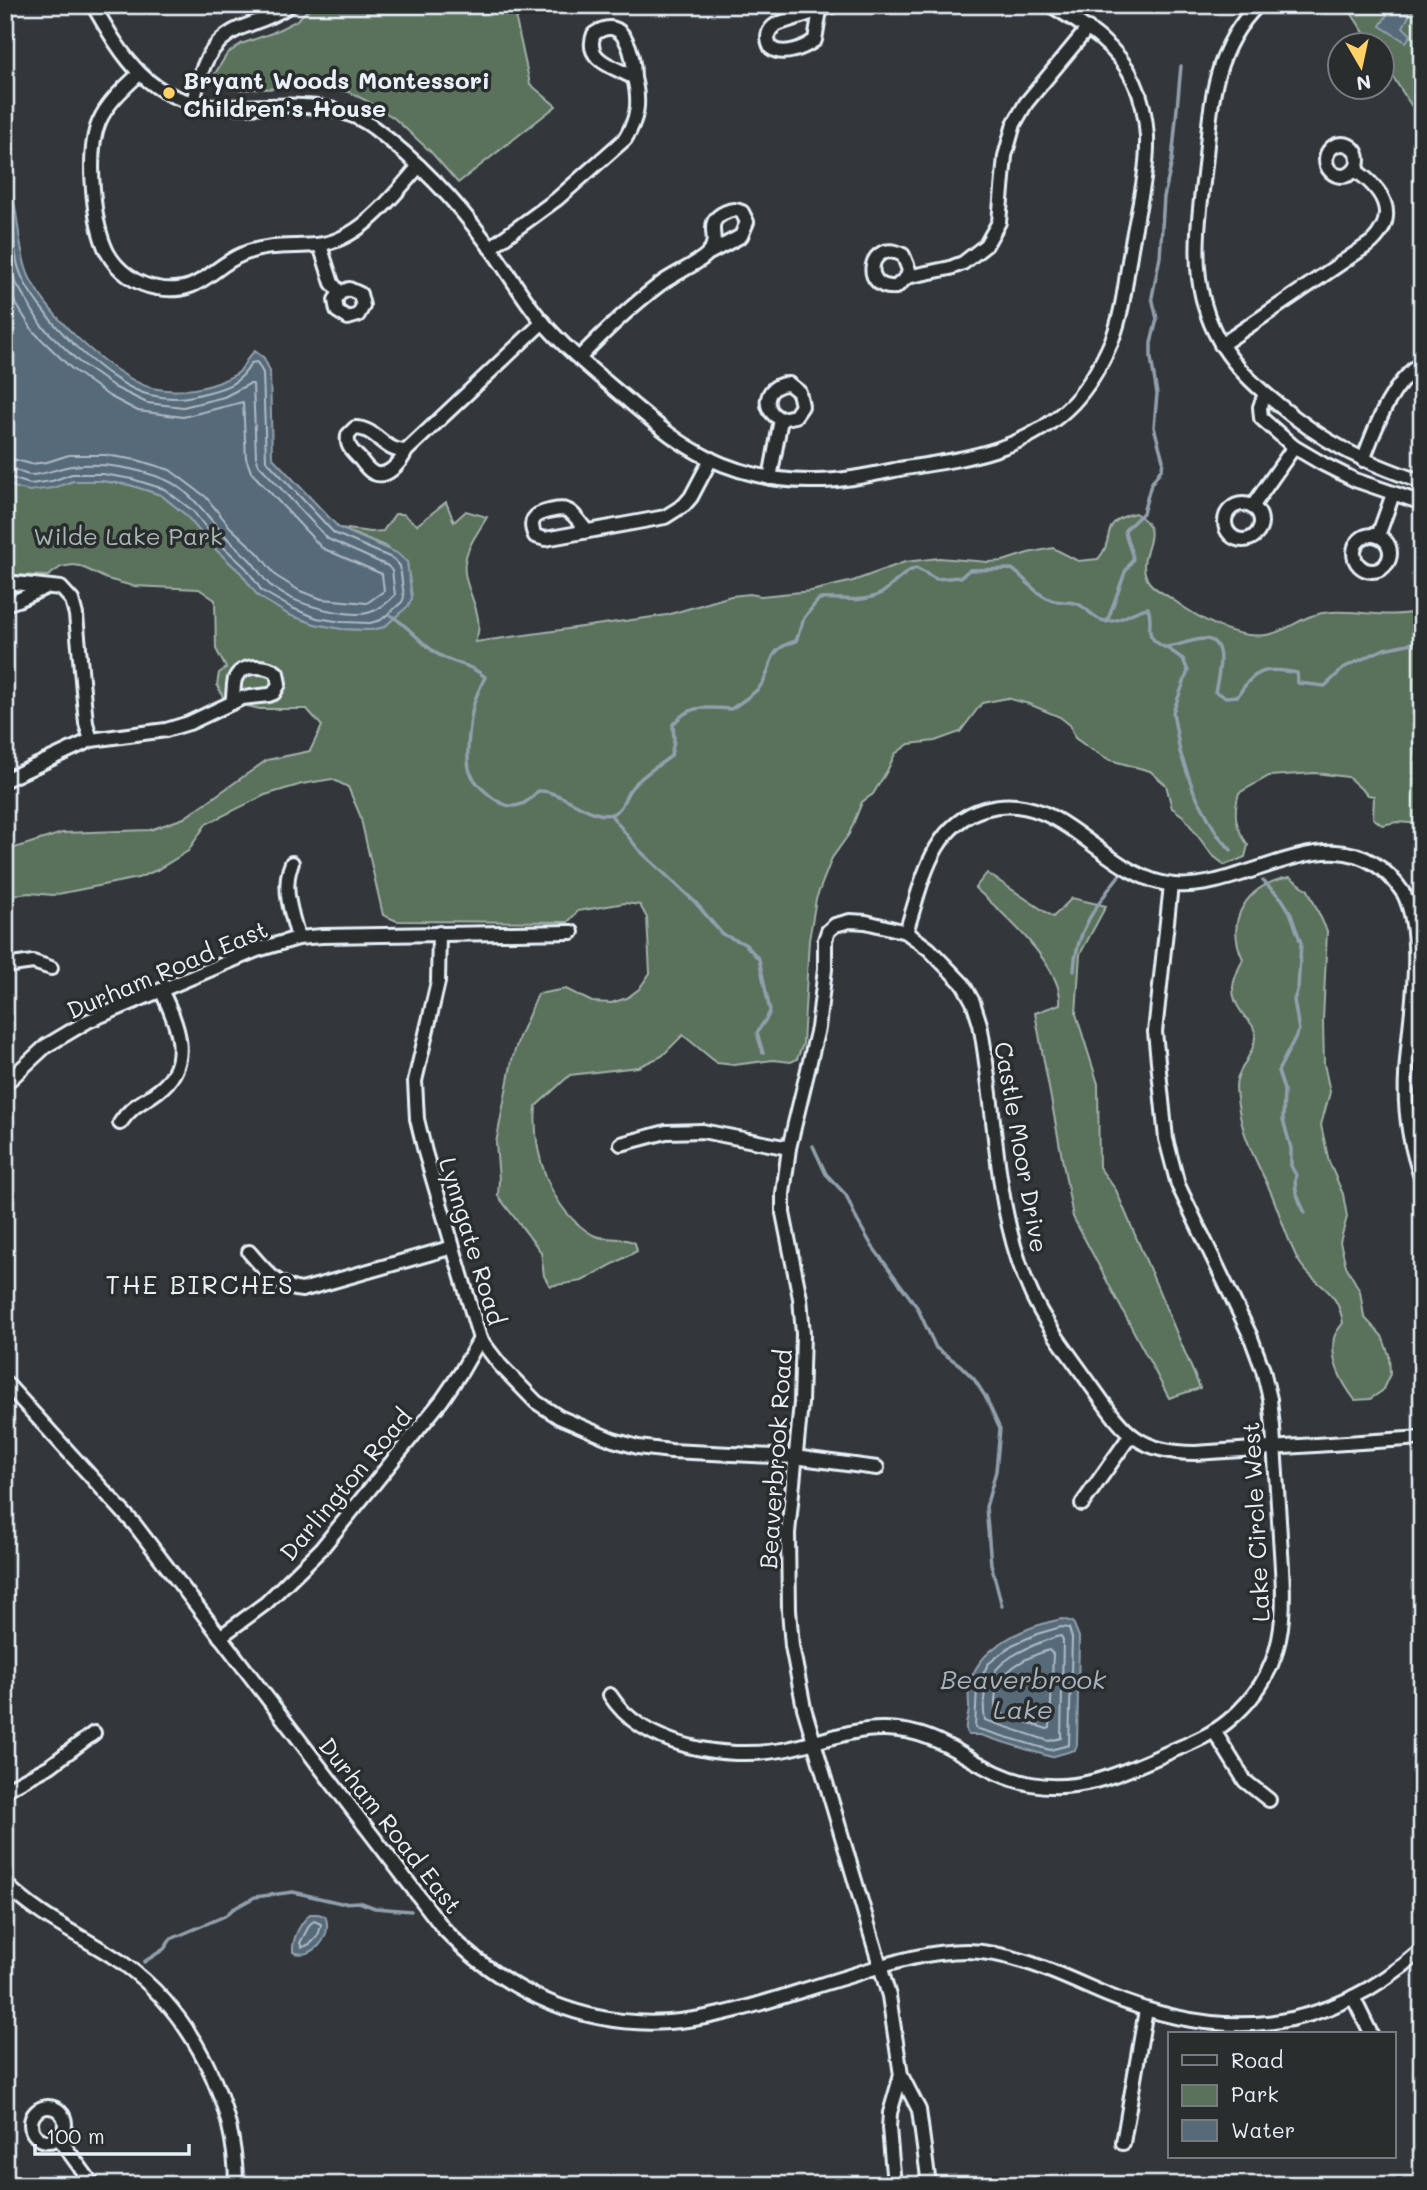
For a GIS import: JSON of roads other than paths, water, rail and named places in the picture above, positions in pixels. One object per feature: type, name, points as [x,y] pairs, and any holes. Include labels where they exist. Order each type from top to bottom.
[{"type":"street","points":[[93,5],[125,60],[139,74],[157,87],[194,103],[214,106],[309,106],[348,114],[369,123],[419,166],[457,206],[543,322],[579,358],[670,436],[711,459],[770,478],[825,481],[984,455],[1022,440],[1040,430],[1072,404],[1086,387],[1105,355],[1118,322],[1147,151],[1146,119],[1136,84],[1118,56],[1088,27],[1049,5]]},
{"type":"street","points":[[194,103],[204,63],[215,45],[237,29],[278,13],[290,5]]},
{"type":"street","points":[[820,10],[835,5]]},
{"type":"street","points":[[1258,5],[1227,46],[1216,76],[1210,113],[1198,256],[1202,297],[1212,330],[1234,365],[1314,433],[1363,460],[1422,482]]},
{"type":"street","points":[[907,277],[963,263],[986,245],[999,222],[1005,156],[1014,124],[1026,103],[1088,27]]},
{"type":"street","points":[[139,74],[118,94],[103,115],[92,147],[91,174],[108,253],[127,275],[156,288],[172,290],[189,286],[204,280],[245,253],[278,246],[320,245],[352,232],[377,213],[419,166]]},
{"type":"street","points":[[490,248],[557,199],[625,139],[638,107],[634,78]]},
{"type":"street","points":[[1222,345],[1380,235],[1386,218],[1383,198],[1368,179],[1356,170]]},
{"type":"street","points":[[320,245],[332,283],[340,293]]},
{"type":"street","points":[[579,358],[636,303],[662,282],[709,253]]},
{"type":"street","points":[[406,451],[385,446],[369,429],[355,428],[348,435],[347,441],[351,450],[375,474],[388,472],[402,459],[406,451],[543,322]]},
{"type":"street","points":[[1363,460],[1390,397],[1422,362]]},
{"type":"street","points":[[1265,394],[1260,407],[1261,418],[1294,447],[1355,480],[1422,503]]},
{"type":"street","points":[[770,478],[781,419]]},
{"type":"street","points":[[1252,506],[1294,447]]},
{"type":"street","points":[[587,531],[664,517],[684,505],[691,497],[711,459]]},
{"type":"street","points":[[1378,536],[1392,494]]},
{"type":"street","points":[[5,582],[61,588],[72,600],[75,606],[86,723],[91,740]]},
{"type":"street","points":[[5,604],[44,587]]},
{"type":"street","points":[[5,780],[91,740],[166,730],[189,723],[232,703]]},
{"type":"street","points":[[906,932],[931,859],[945,833],[972,813],[988,808],[1021,805],[1052,815],[1118,864],[1134,873],[1171,885],[1215,880],[1303,854],[1320,852],[1356,857],[1384,871],[1404,894],[1416,919],[1420,945],[1405,1079],[1408,1126],[1422,1180]]},
{"type":"street","points":[[292,863],[288,873],[287,892],[298,938]]},
{"type":"street","name":"Lake Circle West","points":[[610,1695],[623,1713],[641,1726],[691,1746],[758,1752],[780,1750],[868,1730],[903,1730],[939,1740],[1007,1778],[1032,1784],[1066,1787],[1107,1779],[1214,1731],[1228,1721],[1255,1692],[1266,1674],[1281,1636],[1284,1596],[1270,1399],[1250,1335],[1178,1185],[1166,1139],[1155,1032],[1171,885]]},
{"type":"street","name":"Castle Moor Drive","points":[[835,925],[850,921],[866,922],[906,932],[948,967],[963,984],[973,1002],[985,1052],[1007,1214],[1023,1274],[1047,1323],[1130,1436],[1148,1445],[1181,1453],[1422,1438]]},
{"type":"street","name":"Beaverbrook Road","points":[[835,925],[828,931],[825,940],[825,969],[818,1028],[785,1171],[783,1213],[800,1298],[803,1334],[801,1403],[788,1533],[789,1610],[797,1676],[814,1742],[881,1966],[895,2026],[901,2075],[919,2110],[929,2185]]},
{"type":"street","name":"Durham Road East","points":[[5,1084],[37,1054],[88,1021],[257,950],[298,938],[572,932]]},
{"type":"street","name":"Lynngate Road","points":[[439,933],[438,982],[417,1065],[415,1100],[425,1152],[480,1339],[500,1365],[536,1402],[559,1418],[595,1434],[638,1447],[794,1457],[877,1468]]},
{"type":"street","points":[[5,966],[33,962],[51,968]]},
{"type":"street","points":[[120,1123],[130,1109],[161,1089],[176,1067],[179,1031],[161,990]]},
{"type":"street","points":[[621,1144],[666,1132],[693,1130],[789,1147]]},
{"type":"street","points":[[249,1252],[273,1278],[284,1285],[302,1290],[453,1247]]},
{"type":"street","name":"Darlington Road","points":[[220,1637],[266,1603],[321,1549],[442,1401],[480,1339]]},
{"type":"street","name":"Durham Road East","points":[[5,1382],[135,1525],[443,1928],[466,1953],[529,1995],[566,2009],[602,2018],[680,2021],[739,2009],[927,1954],[958,1951],[989,1953],[1037,1966],[1146,2010],[1192,2022],[1259,2025],[1303,2016],[1353,1997],[1393,1973],[1422,1950]]},
{"type":"street","points":[[1082,1504],[1130,1436]]},
{"type":"street","points":[[1214,1731],[1245,1781],[1269,1800]]},
{"type":"street","points":[[5,1790],[50,1766],[94,1733]]},
{"type":"street","points":[[6,1885],[41,1914],[122,1963],[155,1992],[181,2022],[214,2079],[229,2127],[236,2185]]},
{"type":"street","points":[[1353,1997],[1370,2032]]},
{"type":"street","points":[[1123,2143],[1146,2010]]},
{"type":"street","name":"Beaverbrook Road","points":[[894,2185],[889,2128],[890,2113],[901,2075]]},
{"type":"street","points":[[58,2137],[93,2185]]},
{"type":"water","points":[[1393,5],[1415,5],[1403,27],[1411,35],[1406,42],[1396,36],[1396,32],[1390,32],[1380,26]]},
{"type":"water","points":[[5,169],[13,195],[23,256],[33,284],[45,302],[78,339],[117,371],[152,388],[186,390],[212,385],[235,375],[255,351],[264,358],[270,371],[272,457],[339,528],[397,553],[407,562],[412,598],[408,606],[384,627],[371,630],[342,629],[289,615],[258,596],[241,573],[211,545],[186,515],[161,495],[130,485],[102,481],[73,481],[53,488],[29,491],[5,481]]},
{"type":"water","name":"Beaverbrook Lake","points":[[1062,1619],[1073,1622],[1079,1637],[1075,1750],[1051,1757],[980,1735],[968,1735],[966,1726],[969,1687],[981,1660],[1019,1633]]},
{"type":"water","points":[[310,1914],[325,1916],[327,1931],[324,1938],[308,1953],[293,1952],[297,1931]]},
{"type":"waterway","points":[[5,36],[8,102],[6,151]]},
{"type":"waterway","points":[[1107,622],[1125,572],[1133,559],[1125,530],[1143,513],[1151,484],[1162,468],[1163,460],[1154,427],[1157,394],[1151,343],[1157,319],[1152,297],[1160,257],[1164,197],[1172,161],[1181,66]]},
{"type":"waterway","points":[[390,615],[439,655],[485,677],[473,707],[468,749],[470,772],[483,790],[501,803],[512,806],[526,802],[538,791],[547,792],[597,814],[606,815],[617,811],[633,786],[671,756],[673,724],[680,717],[699,708],[731,709],[759,688],[774,654],[778,649],[796,641],[804,618],[819,599],[872,597],[885,591],[916,568],[936,579],[961,577],[969,570],[1012,569],[1045,597],[1078,604],[1098,619],[1106,621],[1148,608],[1150,634],[1164,647],[1196,640],[1207,639],[1214,642],[1220,656],[1215,692],[1226,697],[1238,696],[1256,675],[1270,670],[1297,673],[1298,683],[1325,686],[1345,667],[1384,649],[1422,641]]},
{"type":"waterway","points":[[1167,648],[1183,659],[1188,671],[1173,712],[1180,752],[1194,792],[1217,834],[1231,850]]},
{"type":"waterway","points":[[611,815],[639,850],[695,902],[722,934],[745,944],[759,959],[770,1011],[757,1033],[763,1053]]},
{"type":"waterway","points":[[1074,971],[1083,931],[1096,907],[1121,873]]},
{"type":"waterway","points":[[1263,881],[1282,899],[1290,912],[1301,943],[1298,988],[1294,1000],[1299,1030],[1278,1071],[1284,1090],[1283,1120],[1291,1148],[1291,1166],[1296,1175],[1297,1195],[1305,1213]]},
{"type":"waterway","points":[[813,1146],[826,1174],[846,1195],[872,1246],[917,1307],[936,1348],[974,1379],[1000,1429],[996,1471],[986,1507],[991,1564],[1002,1606]]},
{"type":"waterway","points":[[144,1962],[164,1949],[171,1939],[225,1916],[255,1897],[293,1892],[341,1903],[359,1902],[375,1908],[411,1911]]},
{"type":"place","name":"Bryant Woods Montessori Children's House","points":[[169,93]]},
{"type":"district","name":"THE BIRCHES","points":[[200,1284]]},
{"type":"park label","name":"Wilde Lake Park","points":[[128,535]]}]
